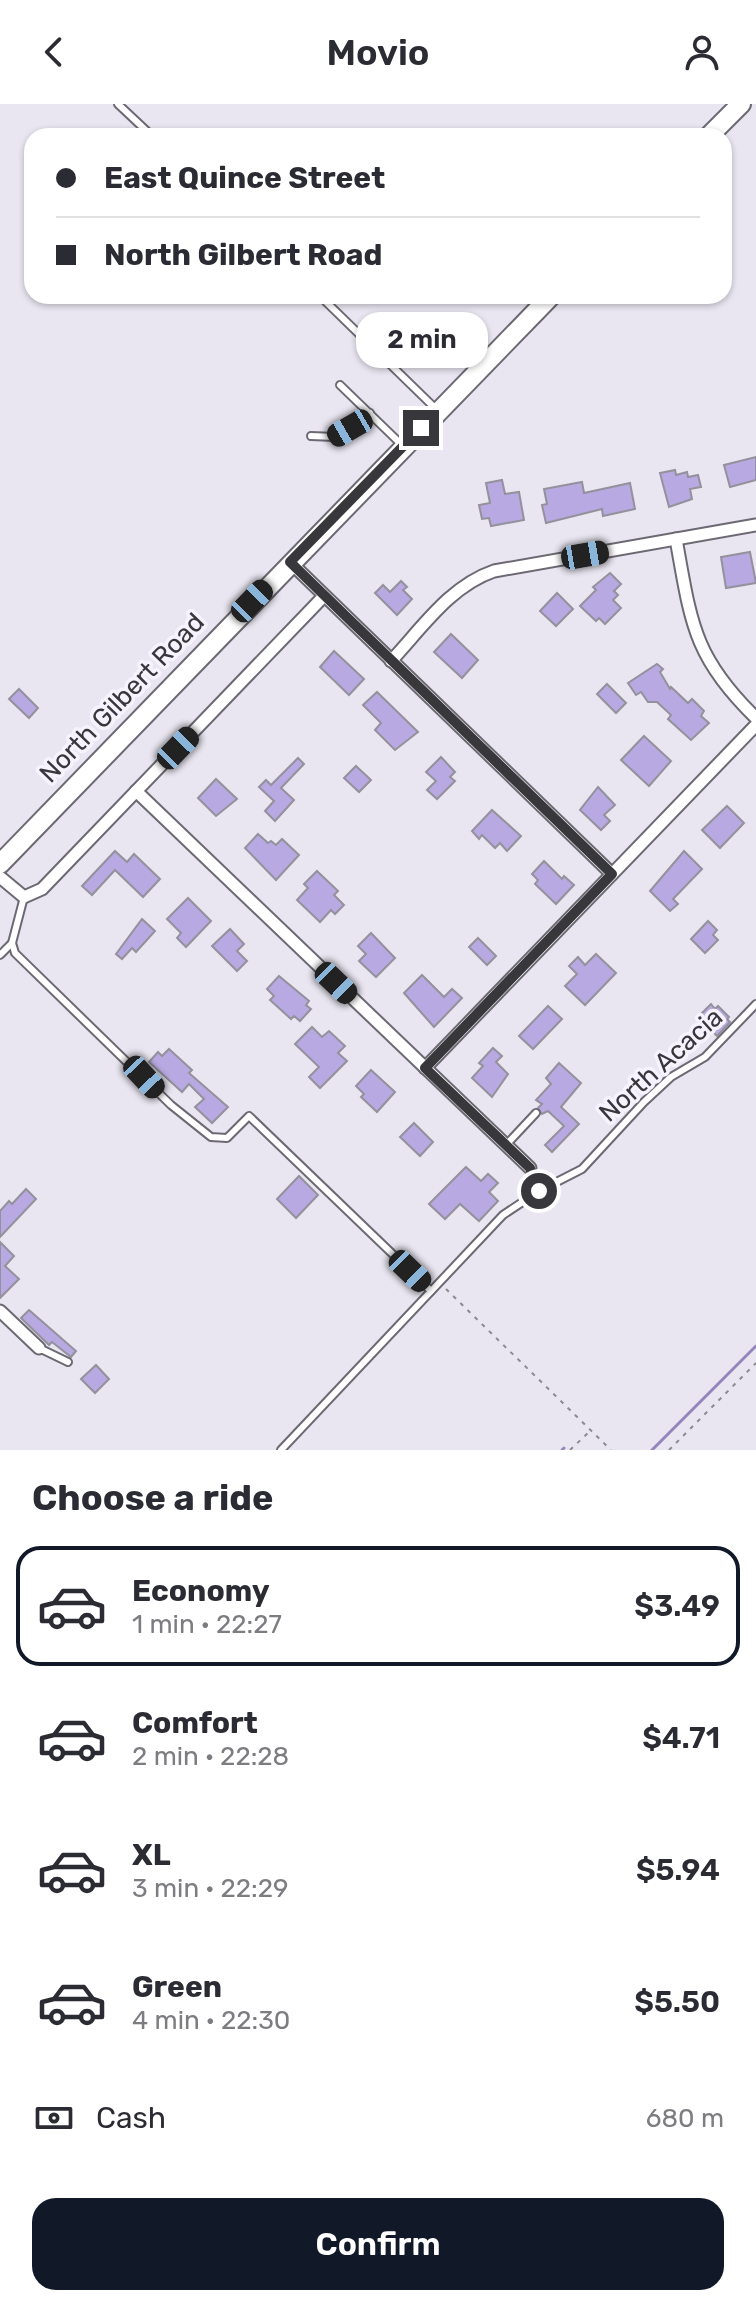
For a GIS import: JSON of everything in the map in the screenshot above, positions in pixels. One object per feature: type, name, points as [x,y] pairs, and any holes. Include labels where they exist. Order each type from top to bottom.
[{"type":"main road","points":[[717,128],[741,104]]},
{"type":"main road","name":"North Gilbert Road","points":[[0,864],[543,304]]},
{"type":"street","points":[[391,661],[454,594],[479,576],[756,525]]},
{"type":"street","points":[[676,539],[694,631],[707,660],[725,688],[756,718]]},
{"type":"street","points":[[290,562],[612,874]]},
{"type":"street","points":[[0,877],[24,897],[42,889],[324,596]]},
{"type":"street","points":[[425,1068],[756,725]]},
{"type":"street","points":[[136,791],[530,1168]]},
{"type":"street","points":[[0,1311],[39,1348]]},
{"type":"lane","points":[[118,104],[144,128]]},
{"type":"lane","points":[[328,304],[438,411]]},
{"type":"lane","points":[[340,385],[403,446]]},
{"type":"lane","points":[[311,436],[335,437],[370,413]]},
{"type":"lane","points":[[0,955],[12,943],[24,897]]},
{"type":"lane","points":[[12,943],[15,953],[171,1105],[211,1137],[227,1138],[249,1116],[431,1291]]},
{"type":"lane","name":"North Acacia","points":[[281,1450],[503,1215],[539,1191],[582,1169],[644,1102],[671,1077],[705,1057],[756,1004]]},
{"type":"lane","points":[[506,1145],[536,1113]]},
{"type":"lane","points":[[530,1168],[539,1191]]},
{"type":"lane","points":[[39,1348],[68,1362]]},
{"type":"path","points":[[439,1282],[611,1450]]},
{"type":"path","points":[[669,1450],[756,1363]]},
{"type":"path","points":[[570,1450],[591,1430]]},
{"type":"building","points":[[756,457],[756,480],[730,487],[724,465]]},
{"type":"building","points":[[675,470],[676,475],[687,472],[688,477],[698,475],[701,487],[690,489],[692,499],[669,507],[660,473]]},
{"type":"building","points":[[502,480],[505,494],[519,492],[524,520],[491,526],[489,518],[482,519],[479,505],[490,503],[486,483]]},
{"type":"building","points":[[582,482],[584,493],[630,483],[635,509],[603,516],[602,509],[546,523],[542,505],[547,504],[544,489]]},
{"type":"building","points":[[750,552],[756,583],[726,588],[721,557]]},
{"type":"building","points":[[610,573],[621,584],[614,591],[618,595],[613,600],[621,608],[605,624],[599,618],[596,621],[580,606],[596,590],[593,587]]},
{"type":"building","points":[[401,581],[407,587],[403,590],[412,599],[397,615],[375,593],[383,585],[390,592]]},
{"type":"building","points":[[557,593],[573,609],[556,626],[540,611]]},
{"type":"building","points":[[451,634],[478,660],[462,678],[434,652]]},
{"type":"building","points":[[334,651],[364,679],[349,695],[320,667]]},
{"type":"building","points":[[657,664],[663,669],[660,672],[670,689],[688,703],[692,699],[704,711],[701,716],[709,723],[691,740],[668,719],[671,715],[657,702],[648,702],[641,692],[636,695],[628,683]]},
{"type":"building","points":[[607,684],[626,703],[616,713],[597,694]]},
{"type":"building","points":[[19,689],[38,708],[29,718],[9,699]]},
{"type":"building","points":[[377,692],[418,732],[395,750],[375,730],[381,723],[363,705]]},
{"type":"building","points":[[644,736],[671,761],[649,786],[621,760]]},
{"type":"building","points":[[441,757],[455,772],[450,777],[455,781],[437,799],[427,790],[436,781],[426,772]]},
{"type":"building","points":[[298,758],[304,764],[281,788],[294,800],[275,821],[265,811],[274,801],[259,787],[266,780],[271,785]]},
{"type":"building","points":[[356,766],[371,780],[359,792],[344,778]]},
{"type":"building","points":[[216,779],[237,799],[216,816],[198,798]]},
{"type":"building","points":[[598,787],[615,805],[604,815],[610,821],[601,830],[580,810]]},
{"type":"building","points":[[727,806],[744,823],[720,848],[702,830]]},
{"type":"building","points":[[492,810],[521,836],[507,851],[500,843],[495,848],[482,835],[479,839],[472,831]]},
{"type":"building","points":[[258,834],[268,843],[271,841],[276,845],[282,839],[299,855],[276,880],[245,848]]},
{"type":"building","points":[[115,851],[127,862],[134,854],[160,879],[143,897],[115,870],[92,895],[82,886]]},
{"type":"building","points":[[684,851],[702,869],[673,899],[678,904],[670,911],[650,891]]},
{"type":"building","points":[[544,861],[562,879],[564,876],[574,885],[556,904],[535,884],[538,880],[532,874]]},
{"type":"building","points":[[317,871],[338,891],[334,895],[344,905],[335,914],[331,910],[320,922],[297,900],[308,888],[304,884]]},
{"type":"building","points":[[188,898],[211,921],[186,947],[177,938],[181,933],[167,919]]},
{"type":"building","points":[[142,919],[155,931],[136,952],[132,948],[122,959],[116,954]]},
{"type":"building","points":[[708,921],[717,930],[713,935],[718,940],[705,953],[691,939]]},
{"type":"building","points":[[230,929],[244,944],[237,951],[247,961],[237,971],[212,946]]},
{"type":"building","points":[[371,933],[395,958],[376,977],[359,961],[366,954],[358,946]]},
{"type":"building","points":[[478,938],[496,956],[487,965],[469,947]]},
{"type":"building","points":[[596,954],[616,973],[585,1005],[565,986],[577,974],[569,966],[578,957],[585,965]]},
{"type":"building","points":[[422,975],[444,997],[452,989],[462,998],[434,1027],[404,993]]},
{"type":"building","points":[[279,976],[309,1001],[306,1005],[311,1009],[300,1021],[294,1016],[291,1019],[270,1000],[274,996],[267,989]]},
{"type":"building","points":[[711,1004],[715,1009],[718,1006],[730,1022],[717,1036],[698,1017]]},
{"type":"building","points":[[548,1006],[562,1019],[533,1049],[519,1036]]},
{"type":"building","points":[[312,1027],[322,1037],[329,1031],[345,1046],[338,1053],[347,1061],[320,1088],[309,1077],[319,1067],[295,1044]]},
{"type":"building","points":[[493,1048],[502,1056],[496,1062],[508,1074],[492,1097],[472,1078],[483,1066],[479,1063]]},
{"type":"building","points":[[169,1049],[192,1070],[189,1073],[228,1107],[212,1123],[195,1107],[204,1099],[189,1084],[182,1092],[149,1062],[158,1052],[162,1056]]},
{"type":"building","points":[[559,1063],[581,1083],[561,1107],[579,1124],[552,1152],[545,1145],[564,1126],[548,1111],[542,1114],[538,1108],[542,1104],[536,1100],[551,1084],[546,1078]]},
{"type":"building","points":[[371,1070],[395,1092],[377,1112],[361,1097],[364,1094],[356,1086]]},
{"type":"building","points":[[414,1123],[433,1142],[420,1156],[400,1137]]},
{"type":"building","points":[[466,1167],[481,1181],[488,1174],[498,1183],[489,1192],[498,1201],[479,1221],[460,1204],[445,1219],[429,1204]]},
{"type":"building","points":[[299,1176],[318,1195],[296,1218],[277,1199]]},
{"type":"building","points":[[26,1189],[36,1199],[0,1237],[0,1211],[9,1201],[12,1204]]},
{"type":"building","points":[[0,1242],[14,1256],[5,1266],[19,1279],[0,1298]]},
{"type":"building","points":[[29,1310],[76,1351],[71,1357],[52,1342],[49,1345],[21,1318]]},
{"type":"building","points":[[96,1365],[109,1379],[95,1393],[81,1379]]},
{"type":"waterway","points":[[652,1450],[756,1346]]},
{"type":"route","points":[[421,428],[290,562],[612,874],[425,1068],[530,1168],[539,1191]]}]
